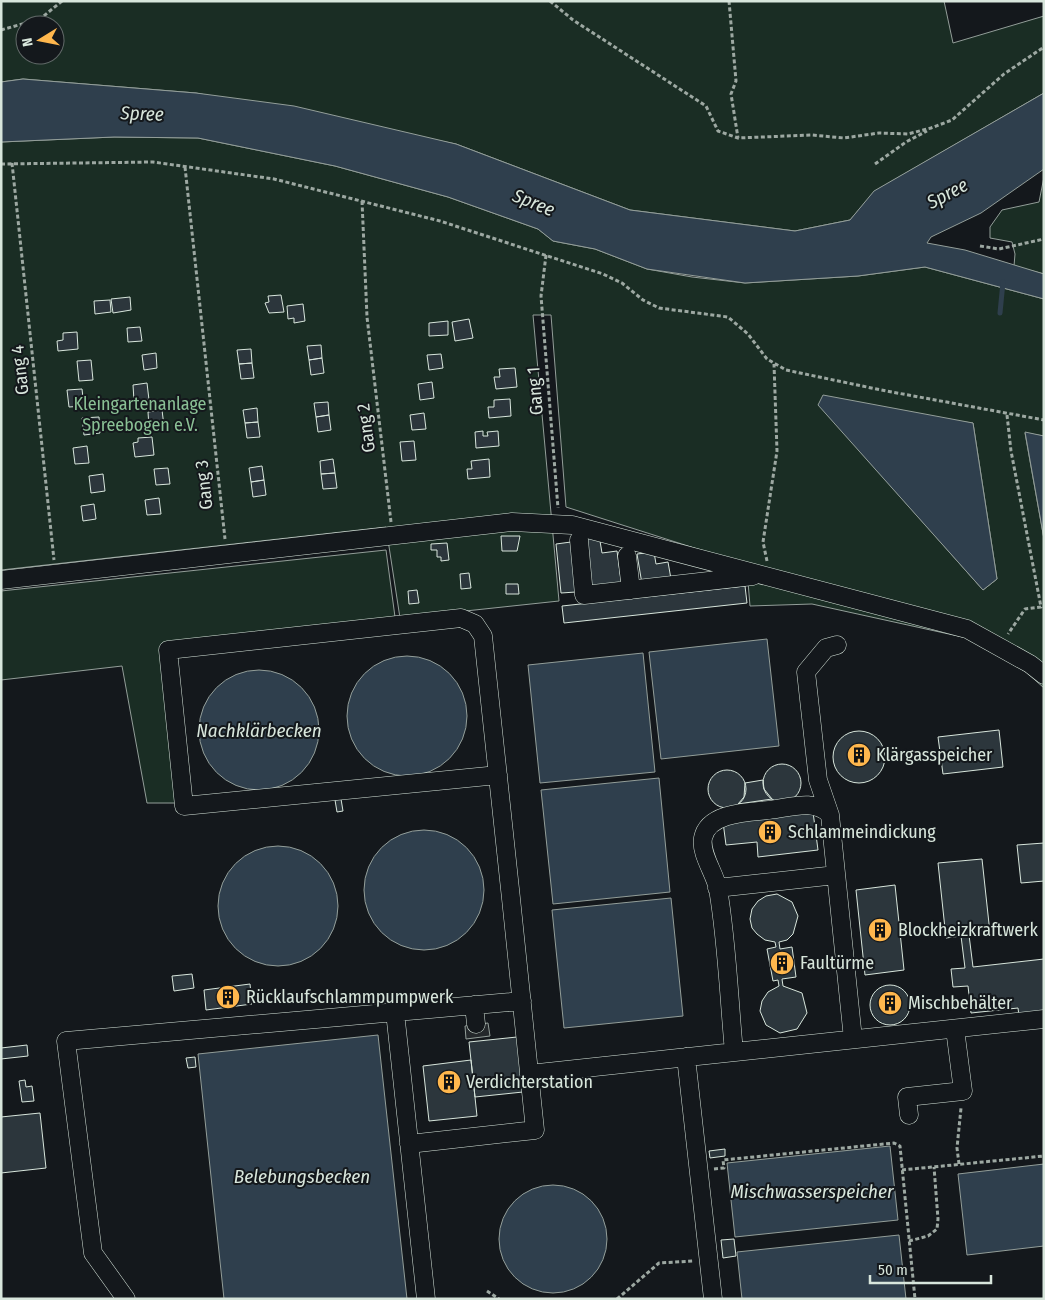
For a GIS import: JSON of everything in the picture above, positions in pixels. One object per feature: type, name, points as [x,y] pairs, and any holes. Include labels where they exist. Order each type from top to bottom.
[{"type":"lane","points":[[1,580],[512,522],[572,525],[967,629],[1030,664],[1044,675]]},
{"type":"lane","points":[[579,540],[584,595],[766,576]]},
{"type":"lane","points":[[627,556],[631,590]]},
{"type":"lane","points":[[409,1144],[535,1130],[522,1001],[498,775],[483,636],[475,624],[461,618],[168,650],[184,806],[498,775]]},
{"type":"lane","points":[[837,645],[826,648],[806,672],[818,780],[830,815],[853,1039]]},
{"type":"lane","points":[[734,1052],[718,888],[704,847],[703,837],[711,824],[731,814],[809,805],[824,808],[830,815]]},
{"type":"lane","points":[[718,888],[836,875]]},
{"type":"lane","points":[[126,1299],[93,1252],[66,1040],[522,1001]]},
{"type":"lane","points":[[474,1005],[476,1024]]},
{"type":"lane","points":[[395,1012],[426,1299]]},
{"type":"lane","points":[[529,1074],[1044,1019]]},
{"type":"lane","points":[[909,1115],[907,1097],[963,1090],[955,1029]]},
{"type":"lane","points":[[686,1057],[713,1299]]},
{"type":"path","points":[[1,30],[40,19],[62,1]]},
{"type":"path","points":[[550,1],[552,6],[706,106],[718,131],[738,138],[812,135],[844,138],[879,133],[908,134],[932,128]]},
{"type":"path","points":[[729,1],[736,81],[731,94],[738,138]]},
{"type":"path","points":[[875,164],[906,142],[952,120],[1004,74],[1044,47]]},
{"type":"path","points":[[1,164],[153,162],[274,179],[440,221],[603,274],[659,308],[728,316],[748,334],[767,359],[786,370],[1044,420]]},
{"type":"path","name":"Gang 4","points":[[12,163],[56,574]]},
{"type":"path","name":"Gang 3","points":[[185,167],[197,293],[227,554]]},
{"type":"path","name":"Gang 2","points":[[362,201],[367,317],[392,536]]},
{"type":"path","points":[[980,246],[1000,249],[1044,239]]},
{"type":"path","name":"Gang 1","points":[[546,255],[541,296],[559,524]]},
{"type":"path","points":[[766,576],[763,542],[777,451],[774,363]]},
{"type":"path","points":[[1006,414],[1011,451],[1041,608],[1044,612]]},
{"type":"path","points":[[1000,647],[1025,610],[1041,608]]},
{"type":"path","points":[[959,1164],[960,1091]]},
{"type":"path","points":[[724,1168],[724,1160],[894,1143],[900,1146],[915,1299]]},
{"type":"path","points":[[902,1170],[1044,1156]]},
{"type":"path","points":[[909,1241],[928,1236],[937,1229],[934,1167]]},
{"type":"path","points":[[617,1299],[659,1263],[708,1260]]},
{"type":"path","points":[[487,1292],[499,1299]]},
{"type":"green space","points":[[1,1],[944,1],[953,43],[1044,16],[1044,93],[875,191],[850,220],[795,231],[630,210],[456,144],[196,93],[23,79],[1,82]]},
{"type":"green space","name":"Kleingartenanlage Spreebogen e.V.","points":[[114,137],[198,138],[335,166],[448,197],[538,229],[553,241],[595,249],[647,269],[692,277],[745,283],[858,276],[925,267],[1044,299],[1044,436],[1025,433],[1044,539],[1044,688],[1026,672],[967,638],[812,604],[750,606],[748,582],[760,569],[566,507],[551,315],[533,315],[559,601],[400,618],[386,527],[1,570],[1,142]],"holes":[[[819,405],[973,423],[997,579],[983,590]]]},
{"type":"green space","points":[[1044,177],[1044,274],[1014,266],[1015,254],[1012,242],[990,238],[990,227],[1002,210],[1039,202]]},
{"type":"green space","points":[[386,550],[395,617],[162,644],[177,803],[147,803],[122,666],[1,680],[1,591]]},
{"type":"shaded area","points":[[488,1023],[490,1036],[466,1039],[465,1026]]},
{"type":"water","name":"Spree","points":[[23,79],[196,93],[294,106],[456,144],[630,210],[795,231],[850,220],[874,191],[1044,93],[1044,169],[981,213],[931,237],[927,243],[965,250],[1044,274],[1044,299],[925,267],[858,276],[745,283],[647,269],[595,249],[553,241],[538,229],[448,197],[335,166],[198,138],[114,137],[1,142],[1,82]]},
{"type":"water","points":[[823,395],[973,423],[997,579],[983,590],[818,405]]},
{"type":"water","points":[[1025,432],[1044,436],[1044,539]]},
{"type":"water","points":[[767,639],[779,746],[661,759],[649,652]]},
{"type":"water","points":[[643,653],[655,772],[540,783],[528,665]]},
{"type":"water","name":"Nachklärbecken","points":[[407,656],[419,657],[430,661],[440,666],[449,674],[457,683],[462,693],[466,704],[466,728],[462,739],[457,749],[449,758],[440,766],[430,771],[419,775],[407,776],[395,775],[384,771],[374,766],[365,758],[357,749],[352,739],[348,728],[347,716],[348,704],[352,693],[357,683],[365,674],[374,666],[384,661],[395,657]]},
{"type":"water","name":"Nachklärbecken","points":[[259,670],[271,671],[282,675],[292,680],[301,688],[309,697],[314,707],[318,718],[318,742],[314,753],[309,763],[301,772],[292,780],[282,785],[271,789],[259,790],[247,789],[236,785],[226,780],[217,772],[209,763],[204,753],[200,742],[199,730],[200,718],[204,707],[209,697],[217,688],[226,680],[236,675],[247,671]]},
{"type":"water","points":[[659,778],[670,892],[553,904],[541,790]]},
{"type":"water","points":[[424,830],[436,831],[447,835],[457,840],[466,848],[474,857],[479,867],[483,878],[483,902],[479,913],[474,923],[466,932],[457,940],[447,945],[436,949],[424,950],[412,949],[401,945],[391,940],[382,932],[374,923],[369,913],[365,902],[364,890],[365,878],[369,867],[374,857],[382,848],[391,840],[401,835],[412,831]]},
{"type":"water","points":[[278,846],[290,847],[301,851],[311,856],[320,864],[328,873],[333,883],[337,894],[337,918],[333,929],[328,939],[320,948],[311,956],[301,961],[290,965],[278,966],[266,965],[255,961],[245,956],[236,948],[228,939],[223,929],[219,918],[218,906],[219,894],[223,883],[228,873],[236,864],[245,856],[255,851],[266,847]]},
{"type":"water","points":[[671,898],[683,1016],[564,1028],[552,910]]},
{"type":"water","name":"Belebungsbecken","points":[[378,1035],[407,1299],[224,1299],[198,1054]]},
{"type":"water","name":"Mischwasserspeicher","points":[[890,1146],[898,1220],[735,1237],[727,1163]]},
{"type":"water","points":[[1044,1164],[1044,1246],[967,1255],[958,1174]]},
{"type":"water","points":[[553,1185],[574,1189],[591,1201],[603,1218],[607,1239],[603,1260],[591,1277],[574,1289],[553,1293],[532,1289],[515,1277],[503,1260],[499,1239],[503,1218],[515,1201],[532,1189]]},
{"type":"water","name":"Mischwasserspeicher","points":[[899,1235],[906,1299],[742,1299],[737,1252]]},
{"type":"building","points":[[281,295],[284,312],[269,313],[265,303],[269,302],[268,296]]},
{"type":"building","points":[[130,297],[131,310],[113,313],[111,299]]},
{"type":"building","points":[[110,300],[111,312],[95,314],[94,301]]},
{"type":"building","points":[[303,304],[305,321],[294,323],[294,318],[288,319],[287,306]]},
{"type":"building","points":[[469,319],[473,338],[455,341],[452,322]]},
{"type":"building","points":[[448,321],[448,335],[429,336],[429,323]]},
{"type":"building","points":[[140,327],[142,341],[128,342],[127,328]]},
{"type":"building","points":[[77,332],[78,349],[58,351],[57,341],[63,340],[63,333]]},
{"type":"building","points":[[321,345],[322,358],[309,360],[307,346]]},
{"type":"building","points":[[251,349],[252,363],[239,364],[237,350]]},
{"type":"building","points":[[156,353],[157,368],[144,370],[142,355]]},
{"type":"building","points":[[441,354],[443,368],[429,370],[427,355]]},
{"type":"building","points":[[322,358],[324,373],[311,375],[309,360]]},
{"type":"building","points":[[91,360],[93,380],[79,381],[77,361]]},
{"type":"building","points":[[252,363],[254,378],[241,379],[239,364]]},
{"type":"building","points":[[515,368],[517,387],[496,389],[494,377],[500,377],[499,369]]},
{"type":"building","points":[[432,382],[434,398],[420,400],[418,384]]},
{"type":"building","points":[[147,383],[149,400],[134,401],[133,385]]},
{"type":"building","points":[[82,389],[84,406],[69,407],[67,390]]},
{"type":"building","points":[[510,399],[511,416],[489,418],[488,407],[494,407],[494,400]]},
{"type":"building","points":[[328,402],[329,415],[316,417],[314,403]]},
{"type":"building","points":[[257,408],[258,422],[245,423],[243,410]]},
{"type":"building","points":[[162,410],[164,426],[149,427],[148,412]]},
{"type":"building","points":[[424,413],[426,429],[412,430],[410,415]]},
{"type":"building","points":[[329,415],[331,430],[318,432],[316,417]]},
{"type":"building","points":[[99,417],[100,433],[84,435],[82,418]]},
{"type":"building","points":[[258,422],[260,437],[247,438],[245,423]]},
{"type":"building","points":[[483,431],[483,436],[488,436],[487,432],[498,431],[499,446],[476,448],[475,432]]},
{"type":"building","points":[[152,437],[154,455],[135,457],[133,443],[138,442],[138,438]]},
{"type":"building","points":[[414,441],[416,460],[402,461],[400,442]]},
{"type":"building","points":[[87,446],[89,463],[75,464],[73,448]]},
{"type":"building","points":[[333,459],[335,473],[321,474],[320,461]]},
{"type":"building","points":[[489,459],[490,477],[468,479],[467,469],[472,469],[471,461]]},
{"type":"building","points":[[262,466],[264,480],[251,482],[249,468]]},
{"type":"building","points":[[168,468],[170,484],[156,485],[154,469]]},
{"type":"building","points":[[335,473],[337,488],[323,489],[321,474]]},
{"type":"building","points":[[103,474],[105,491],[91,493],[89,476]]},
{"type":"building","points":[[264,480],[266,495],[253,497],[251,482]]},
{"type":"building","points":[[159,498],[161,514],[147,515],[145,500]]},
{"type":"building","points":[[94,504],[96,519],[83,521],[81,506]]},
{"type":"building","points":[[599,535],[602,553],[617,551],[622,587],[592,591],[584,537]]},
{"type":"building","points":[[501,536],[520,536],[517,551],[502,551]]},
{"type":"building","points":[[571,542],[576,592],[561,593],[556,544]]},
{"type":"building","points":[[447,543],[449,560],[441,561],[441,557],[437,557],[437,550],[431,550],[431,544]]},
{"type":"building","points":[[654,552],[656,564],[668,562],[671,579],[642,584],[637,554]]},
{"type":"building","points":[[469,573],[471,588],[461,589],[460,574]]},
{"type":"building","points":[[506,584],[518,584],[519,594],[506,594]]},
{"type":"building","points":[[745,586],[747,603],[564,623],[562,606]]},
{"type":"building","points":[[417,590],[419,603],[409,604],[408,591]]},
{"type":"building","points":[[999,730],[1003,767],[943,774],[938,737]]},
{"type":"building","name":"Klärgasspeicher","points":[[854,731],[864,731],[873,735],[881,743],[885,757],[881,771],[873,779],[864,783],[854,783],[845,779],[837,771],[833,762],[833,752],[837,743],[845,735]]},
{"type":"building","points":[[782,764],[796,769],[801,783],[796,797],[782,802],[768,797],[763,783],[768,769]]},
{"type":"building","points":[[727,770],[741,775],[746,789],[741,803],[727,808],[713,803],[708,789],[713,775]]},
{"type":"building","points":[[763,780],[764,789],[772,799],[738,804],[744,797],[745,783]]},
{"type":"building","points":[[341,799],[343,811],[337,812],[335,800]]},
{"type":"building","name":"Schlammeindickung","points":[[813,812],[818,850],[758,857],[757,842],[726,845],[723,822]]},
{"type":"building","points":[[1044,843],[1044,881],[1021,883],[1017,845]]},
{"type":"building","points":[[982,859],[990,933],[969,935],[973,967],[1044,959],[1044,1013],[1019,1016],[1018,1008],[971,1013],[968,986],[953,987],[951,969],[965,968],[961,936],[946,938],[938,863]]},
{"type":"building","name":"Blockheizkraftwerk","points":[[895,885],[904,970],[865,975],[856,890]]},
{"type":"building","name":"Faultürme","points":[[777,894],[792,902],[798,916],[793,934],[787,940],[779,942],[780,949],[792,947],[796,977],[782,979],[783,986],[802,993],[807,1013],[797,1029],[780,1033],[766,1025],[760,1011],[762,1001],[768,992],[779,986],[778,980],[773,981],[767,949],[776,947],[775,942],[765,940],[757,934],[752,928],[750,919],[752,909],[758,901],[766,896]]},
{"type":"building","points":[[192,974],[194,988],[174,991],[172,976]]},
{"type":"building","name":"Rücklaufschlammpumpwerk","points":[[250,984],[252,1004],[206,1010],[204,990]]},
{"type":"building","name":"Mischbehälter","points":[[886,985],[894,985],[901,988],[907,994],[910,1005],[907,1016],[901,1022],[894,1025],[886,1025],[879,1022],[873,1016],[870,1009],[870,1001],[873,994],[879,988]]},
{"type":"building","points":[[517,1037],[523,1092],[475,1097],[469,1042]]},
{"type":"building","points":[[27,1045],[28,1056],[1,1059],[1,1048]]},
{"type":"building","points":[[195,1057],[196,1067],[188,1068],[186,1058]]},
{"type":"building","name":"Verdichterstation","points":[[471,1060],[477,1116],[429,1121],[423,1066]]},
{"type":"building","points":[[25,1080],[26,1087],[32,1086],[34,1101],[22,1102],[19,1081]]},
{"type":"building","points":[[40,1113],[46,1168],[1,1173],[1,1117]]},
{"type":"building","points":[[725,1149],[725,1156],[710,1158],[709,1151]]},
{"type":"building","points":[[734,1239],[736,1256],[723,1258],[721,1240]]},
{"type":"waterway","points":[[1000,313],[1003,282]]},
{"type":"place","name":"Klärgasspeicher","points":[[859,755]]},
{"type":"place","name":"Schlammeindickung","points":[[770,832]]},
{"type":"place","name":"Blockheizkraftwerk","points":[[880,930]]},
{"type":"place","name":"Faultürme","points":[[782,963]]},
{"type":"place","name":"Rücklaufschlammpumpwerk","points":[[228,997]]},
{"type":"place","name":"Mischbehälter","points":[[890,1003]]},
{"type":"place","name":"Verdichterstation","points":[[449,1082]]}]
